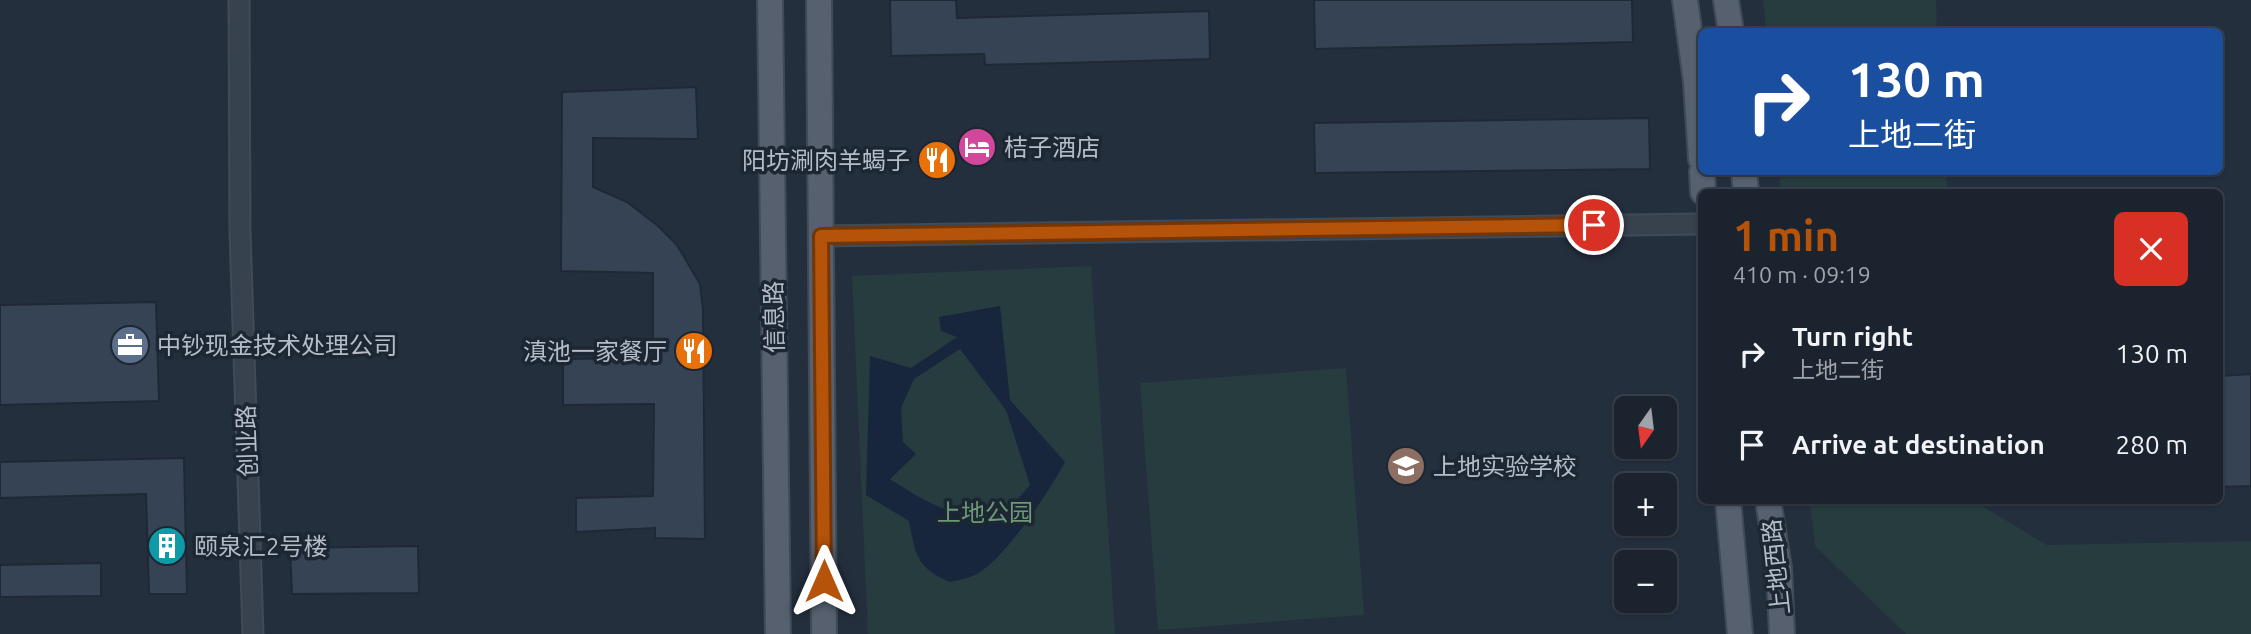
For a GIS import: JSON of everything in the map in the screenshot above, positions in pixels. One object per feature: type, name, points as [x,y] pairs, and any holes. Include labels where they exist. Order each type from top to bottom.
[{"type":"main road","name":"信息路","points":[[770,0],[778,634]]},
{"type":"main road","name":"信息路","points":[[819,0],[824,634]]},
{"type":"main road","points":[[1685,0],[1698,112]]},
{"type":"main road","points":[[1727,0],[1730,28]]},
{"type":"main road","name":"上地西路","points":[[1728,504],[1740,634]]},
{"type":"main road","name":"上地西路","points":[[1769,504],[1779,568],[1782,634]]},
{"type":"street","name":"创业路","points":[[239,0],[242,249],[253,634]]},
{"type":"street","points":[[821,236],[1698,223]]},
{"type":"green space","points":[[1763,0],[1936,0],[1937,28],[1766,28]]},
{"type":"green space","points":[[1779,175],[1946,175],[1947,189],[1781,189]]},
{"type":"green space","name":"上地公园","points":[[1091,266],[1115,634],[868,634],[852,276]]},
{"type":"green space","points":[[1346,368],[1364,615],[1158,630],[1140,383]]},
{"type":"green space","points":[[1810,504],[1979,504],[2047,545],[2251,541],[2251,634],[1906,634],[1815,546]]},
{"type":"water","points":[[1000,306],[1010,400],[1065,462],[1038,506],[1001,553],[977,574],[950,582],[930,571],[919,559],[909,521],[866,495],[870,356],[911,368],[957,337],[941,331],[939,317]],"holes":[[[960,349],[1006,410],[1030,485],[1002,517],[986,518],[957,513],[929,502],[890,479],[916,454],[903,442],[901,408],[914,379]]]},
{"type":"building","points":[[890,0],[956,0],[957,18],[1209,11],[1210,59],[985,65],[984,54],[891,56]]},
{"type":"building","points":[[1314,0],[1632,0],[1633,42],[1315,49]]},
{"type":"building","points":[[696,87],[698,139],[593,138],[593,187],[627,202],[658,226],[677,245],[700,284],[703,310],[705,539],[655,538],[655,528],[576,532],[576,498],[653,496],[654,404],[563,405],[563,359],[653,358],[653,273],[561,271],[562,92]]},
{"type":"building","points":[[1649,118],[1650,169],[1315,173],[1314,123]]},
{"type":"building","points":[[156,302],[159,401],[0,405],[0,305]]},
{"type":"building","points":[[2251,374],[2251,486],[2223,487],[2223,376]]},
{"type":"building","name":"颐泉汇2号楼","points":[[184,458],[187,594],[149,594],[146,494],[0,498],[0,462]]},
{"type":"building","points":[[418,546],[419,593],[292,594],[290,548]]},
{"type":"building","points":[[101,563],[101,596],[0,597],[0,565]]},
{"type":"place","name":"桔子酒店","points":[[977,147]]},
{"type":"place","name":"阳坊涮肉羊蝎子","points":[[937,160]]},
{"type":"place","name":"中钞现金技术处理公司","points":[[130,345]]},
{"type":"place","name":"滇池一家餐厅","points":[[694,351]]},
{"type":"place","name":"上地实验学校","points":[[1406,466]]},
{"type":"place","name":"颐泉汇2号楼","points":[[167,546]]},
{"type":"route","points":[[824,581],[821,236],[1594,225]]}]
